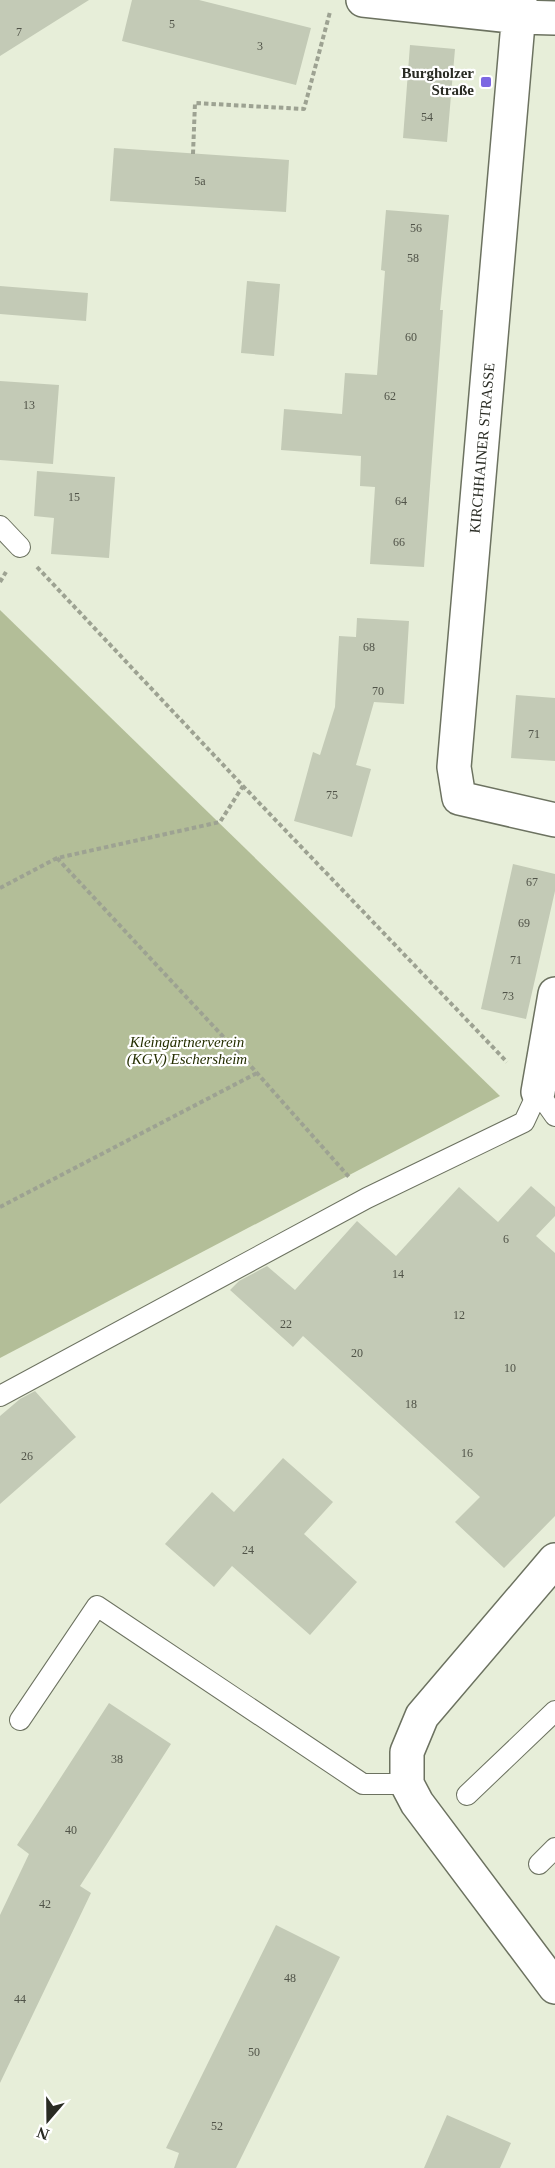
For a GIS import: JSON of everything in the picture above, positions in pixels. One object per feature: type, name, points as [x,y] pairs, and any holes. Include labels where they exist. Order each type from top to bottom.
[{"type":"street","points":[[363,0],[520,9],[555,18]]},
{"type":"street","name":"KIRCHHAINER STRASSE","points":[[520,9],[454,768],[459,798],[555,820]]},
{"type":"street","points":[[547,1104],[555,994]]},
{"type":"street","points":[[555,1560],[422,1716],[407,1752],[406,1784],[417,1803],[555,1987]]},
{"type":"lane","points":[[0,526],[20,547]]},
{"type":"lane","points":[[0,1396],[367,1198],[524,1122],[547,1104]]},
{"type":"lane","points":[[20,1720],[97,1606],[363,1784],[406,1784]]},
{"type":"lane","points":[[467,1795],[555,1711]]},
{"type":"lane","points":[[539,1864],[555,1848]]},
{"type":"path","points":[[193,154],[195,103],[304,110],[331,11]]},
{"type":"path","points":[[20,547],[243,786],[547,1104]]},
{"type":"path","points":[[0,888],[57,858],[220,822],[243,786]]},
{"type":"path","points":[[57,858],[257,1073],[367,1198]]},
{"type":"path","points":[[0,1207],[257,1073]]},
{"type":"green space","name":"Kleingärtnerverein (KGV) Eschersheim","points":[[0,610],[500,1096],[0,1358]]},
{"type":"building","points":[[0,0],[89,0],[0,56]]},
{"type":"building","points":[[132,0],[199,0],[311,28],[296,85],[122,41]]},
{"type":"building","points":[[410,45],[455,49],[447,142],[403,138]]},
{"type":"building","points":[[114,148],[289,160],[286,212],[110,201]]},
{"type":"building","points":[[386,210],[449,215],[440,310],[443,310],[424,567],[370,564],[375,487],[360,486],[361,456],[281,450],[284,409],[342,414],[345,373],[377,375],[385,271],[381,270]]},
{"type":"building","points":[[247,281],[280,284],[274,356],[241,353]]},
{"type":"building","points":[[0,286],[88,293],[86,321],[0,314]]},
{"type":"building","points":[[0,381],[59,385],[53,464],[0,460]]},
{"type":"building","points":[[37,471],[115,477],[109,558],[51,554],[54,518],[34,516]]},
{"type":"building","points":[[357,618],[409,621],[404,704],[374,702],[356,765],[371,769],[352,837],[294,821],[313,752],[320,755],[335,707],[339,636],[356,637]]},
{"type":"building","points":[[516,695],[555,698],[555,761],[511,758]]},
{"type":"building","points":[[513,864],[555,874],[555,891],[526,1019],[481,1009]]},
{"type":"building","points":[[531,1186],[555,1207],[555,1216],[536,1236],[555,1253],[555,1516],[504,1568],[455,1522],[480,1497],[303,1336],[293,1347],[230,1290],[239,1281],[267,1266],[295,1290],[357,1221],[396,1256],[459,1187],[498,1222]]},
{"type":"building","points":[[35,1391],[76,1437],[0,1504],[0,1416],[20,1399]]},
{"type":"building","points":[[283,1458],[333,1502],[304,1534],[357,1582],[310,1635],[232,1566],[214,1587],[165,1544],[212,1492],[234,1512]]},
{"type":"building","points":[[109,1703],[171,1744],[80,1886],[91,1893],[0,2083],[0,1915],[29,1854],[17,1845]]},
{"type":"building","points":[[276,1925],[340,1957],[236,2168],[174,2168],[179,2153],[166,2148]]},
{"type":"building","points":[[447,2115],[511,2143],[500,2168],[424,2168]]},
{"type":"place","name":"Burgholzer Straße","points":[[486,82]]}]
